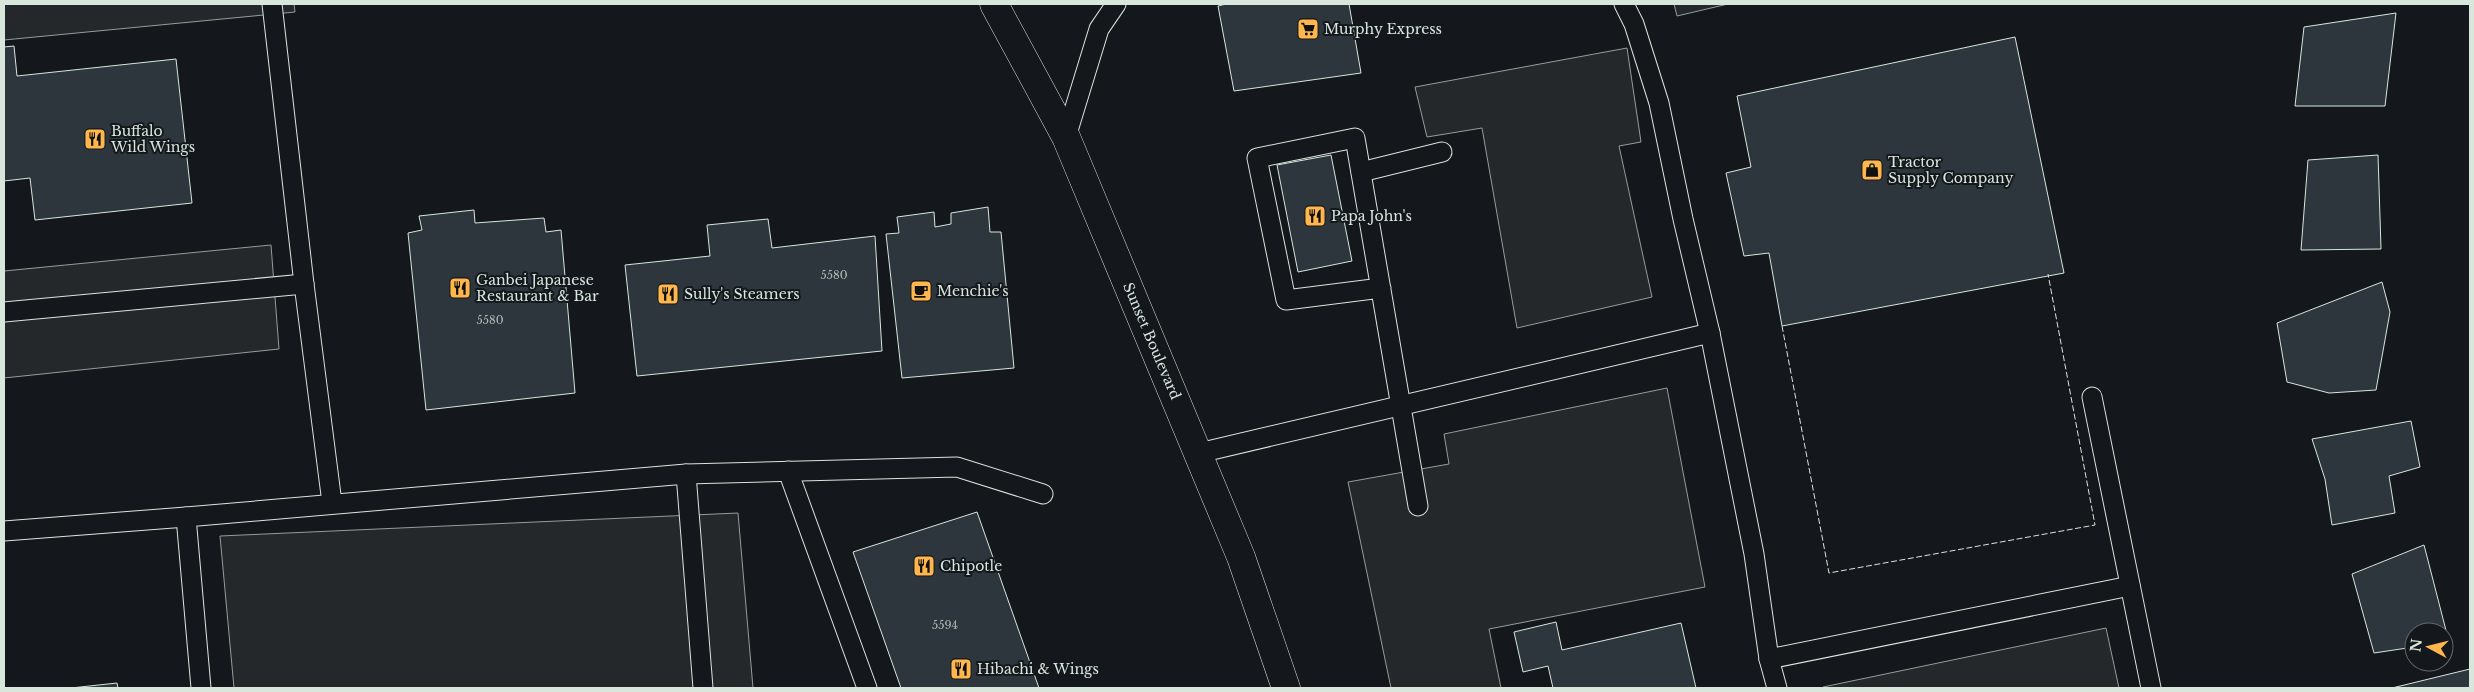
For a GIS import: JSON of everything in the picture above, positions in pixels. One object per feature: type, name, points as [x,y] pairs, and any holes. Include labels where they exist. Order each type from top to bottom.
[{"type":"main road","name":"Sunset Boulevard","points":[[994,4],[1066,137],[1241,558],[1286,688]]},
{"type":"lane","points":[[272,4],[304,284],[332,502]]},
{"type":"lane","points":[[1066,137],[1099,29],[1116,4]]},
{"type":"lane","points":[[1624,4],[1634,24],[1659,103],[1683,219],[1710,333],[1754,554],[1769,659],[1778,688]]},
{"type":"lane","points":[[1381,288],[1286,300],[1257,158],[1355,138],[1402,405],[1418,506]]},
{"type":"lane","points":[[1361,172],[1442,152]]},
{"type":"lane","points":[[4,312],[304,284]]},
{"type":"lane","points":[[1198,453],[1710,333]]},
{"type":"lane","points":[[2092,396],[2151,688]]},
{"type":"lane","points":[[4,531],[186,517],[332,502],[686,474],[957,467],[1043,494]]},
{"type":"lane","points":[[788,471],[867,688]]},
{"type":"lane","points":[[686,474],[703,688]]},
{"type":"lane","points":[[186,517],[201,688]]},
{"type":"lane","points":[[1769,659],[2130,586]]},
{"type":"shaded area","points":[[4,4],[294,4],[295,12],[4,40]]},
{"type":"shaded area","points":[[1674,4],[1728,4],[1677,16]]},
{"type":"shaded area","points":[[1627,48],[1641,142],[1619,146],[1652,297],[1517,328],[1482,128],[1427,137],[1415,87]]},
{"type":"shaded area","points":[[271,245],[279,349],[4,378],[4,271]]},
{"type":"shaded area","points":[[1667,388],[1705,587],[1489,629],[1501,688],[1391,688],[1348,482],[1449,464],[1444,434]]},
{"type":"shaded area","points":[[738,513],[753,688],[234,688],[220,536]]},
{"type":"shaded area","points":[[2106,628],[2119,688],[1823,688],[1823,687]]},
{"type":"building","points":[[1226,4],[1349,4],[1361,73],[1234,91],[1218,6]]},
{"type":"building","points":[[2396,13],[2385,106],[2295,106],[2304,27]]},
{"type":"building","points":[[2015,37],[2064,273],[1782,326],[1769,253],[1744,256],[1726,173],[1751,167],[1737,96]]},
{"type":"building","points":[[14,46],[17,76],[176,59],[192,203],[35,220],[30,178],[4,181],[4,47]]},
{"type":"building","points":[[1331,155],[1352,261],[1298,272],[1277,165]]},
{"type":"building","points":[[2378,155],[2381,249],[2301,250],[2308,160]]},
{"type":"building","points":[[988,207],[990,232],[1001,232],[1014,368],[902,378],[886,234],[899,233],[897,217],[934,212],[935,227],[951,224],[951,213]]},
{"type":"building","points":[[474,210],[475,223],[544,218],[546,232],[561,230],[575,393],[426,410],[408,233],[422,230],[419,216]]},
{"type":"building","points":[[768,219],[772,248],[875,236],[882,351],[637,376],[625,265],[710,256],[707,225]]},
{"type":"building","points":[[2382,282],[2390,312],[2376,390],[2329,393],[2287,382],[2277,323]]},
{"type":"building","points":[[2411,421],[2420,467],[2389,476],[2395,513],[2332,525],[2325,479],[2312,439]]},
{"type":"building","points":[[977,512],[1039,688],[901,688],[853,552]]},
{"type":"building","points":[[2424,545],[2444,622],[2404,622],[2404,648],[2374,653],[2352,574]]},
{"type":"building","points":[[1556,622],[1562,650],[1681,623],[1696,688],[1553,688],[1548,666],[1523,672],[1514,632]]},
{"type":"building","points":[[2470,669],[2470,688],[2392,688]]},
{"type":"building","points":[[117,683],[118,688],[71,688]]},
{"type":"fence","points":[[1782,326],[1829,573],[2095,525],[2048,274]]},
{"type":"place","name":"Murphy Express","points":[[1308,29]]},
{"type":"place","name":"Buffalo Wild Wings","points":[[95,139]]},
{"type":"place","name":"Tractor Supply Company","points":[[1872,170]]},
{"type":"place","name":"Papa John's","points":[[1315,216]]},
{"type":"place","name":"Ganbei Japanese Restaurant & Bar","points":[[460,288]]},
{"type":"place","name":"Menchie's","points":[[921,291]]},
{"type":"place","name":"Sully's Steamers","points":[[668,294]]},
{"type":"place","name":"Chipotle","points":[[924,566]]},
{"type":"place","name":"Hibachi & Wings","points":[[961,669]]}]
